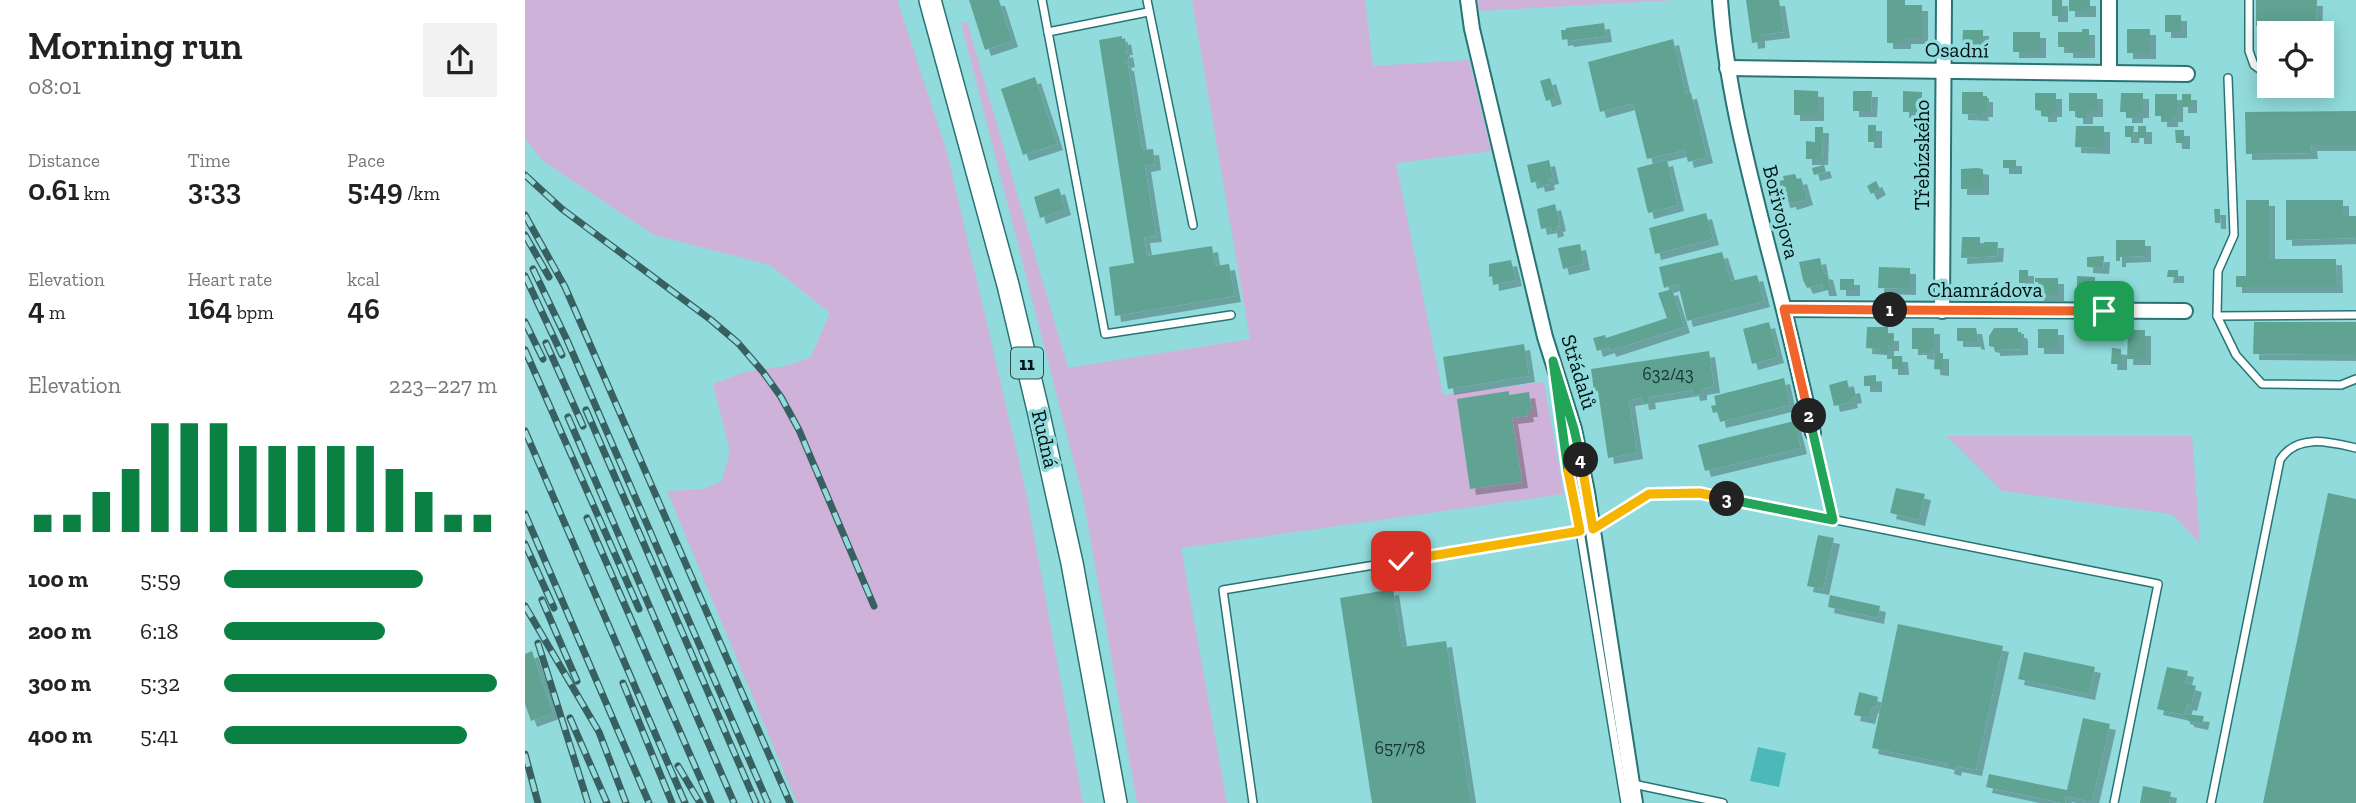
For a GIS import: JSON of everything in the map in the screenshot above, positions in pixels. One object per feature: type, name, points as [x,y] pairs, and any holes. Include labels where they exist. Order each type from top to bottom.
[{"type":"main road","name":"Rudná","points":[[933,5],[1008,285],[1041,422],[1072,563],[1116,803]]},
{"type":"street","name":"Střádalů","points":[[1468,0],[1475,42],[1553,361],[1574,429],[1587,530],[1635,803]]},
{"type":"street","name":"Bořivojova","points":[[1720,0],[1727,68],[1743,147],[1812,433]]},
{"type":"street","name":"Třebízského","points":[[1942,311],[1944,0]]},
{"type":"street","points":[[2109,0],[2109,73]]},
{"type":"street","name":"Osadní","points":[[1727,68],[2187,74]]},
{"type":"street","name":"Chamrádova","points":[[1784,309],[2185,312]]},
{"type":"lane","points":[[1042,0],[1105,334],[1231,315]]},
{"type":"lane","points":[[1147,0],[1193,225]]},
{"type":"lane","points":[[2249,0],[2249,51],[2257,66]]},
{"type":"lane","points":[[1048,32],[1148,12]]},
{"type":"lane","points":[[2228,78],[2234,235],[2218,271],[2217,316],[2236,355],[2262,384],[2341,385],[2356,379]]},
{"type":"lane","points":[[2217,316],[2356,315]]},
{"type":"lane","points":[[1812,433],[1833,520]]},
{"type":"lane","points":[[2211,803],[2280,460],[2295,444],[2325,442],[2356,448]]},
{"type":"lane","points":[[1253,803],[1223,590],[1587,530],[1649,494],[1700,493],[2158,584],[2114,803]]},
{"type":"lane","points":[[1587,530],[1625,803]]},
{"type":"lane","points":[[1632,784],[1723,803]]},
{"type":"shaded area","points":[[525,0],[897,0],[947,152],[1026,492],[1083,803],[797,803],[667,491],[703,489],[722,481],[730,451],[713,384],[745,372],[787,366],[811,357],[830,313],[770,265],[654,235],[543,161],[525,139]]},
{"type":"shaded area","points":[[1192,0],[1365,0],[1373,66],[1469,60],[1491,151],[1396,163],[1443,395],[1544,382],[1564,494],[1181,548],[1227,803],[1137,803],[1083,497],[961,23],[967,22],[1068,368],[1250,339]]},
{"type":"shaded area","points":[[1478,0],[1677,0],[1479,11]]},
{"type":"shaded area","points":[[1947,436],[2192,436],[2200,543],[2172,514],[2002,491]]},
{"type":"water","points":[[1758,747],[1786,753],[1779,787],[1750,781]]},
{"type":"building","points":[[969,0],[999,0],[1012,41],[985,50]]},
{"type":"building","points":[[1746,0],[1779,0],[1784,32],[1759,35],[1759,42],[1752,43]]},
{"type":"building","points":[[1887,0],[1905,0],[1905,5],[1922,5],[1922,38],[1905,38],[1905,43],[1887,43]]},
{"type":"building","points":[[2052,0],[2062,0],[2062,16],[2052,16]]},
{"type":"building","points":[[2069,0],[2090,0],[2090,11],[2069,11]]},
{"type":"building","points":[[2256,0],[2317,0],[2316,21],[2257,21],[2256,26]]},
{"type":"building","points":[[2165,15],[2181,15],[2181,32],[2165,32]]},
{"type":"building","points":[[1604,23],[1606,36],[1562,40],[1561,30]]},
{"type":"building","points":[[2082,29],[2089,29],[2089,52],[2067,52],[2067,47],[2058,47],[2058,32],[2082,32]]},
{"type":"building","points":[[2127,29],[2150,29],[2150,53],[2127,53]]},
{"type":"building","points":[[1963,30],[1983,30],[1983,51],[1962,51]]},
{"type":"building","points":[[2013,32],[2040,32],[2040,52],[2013,52]]},
{"type":"building","points":[[1122,36],[1127,49],[1124,49],[1124,52],[1127,51],[1129,61],[1125,62],[1128,65],[1142,150],[1153,149],[1155,164],[1145,166],[1156,236],[1144,237],[1147,256],[1212,246],[1215,266],[1229,264],[1235,296],[1115,316],[1109,267],[1134,263],[1099,40]]},
{"type":"building","points":[[1673,39],[1686,94],[1691,93],[1707,157],[1688,162],[1685,150],[1647,159],[1633,103],[1600,112],[1588,62]]},
{"type":"building","points":[[1035,77],[1057,144],[1023,155],[1001,89]]},
{"type":"building","points":[[1550,78],[1556,98],[1546,101],[1540,81]]},
{"type":"building","points":[[1794,90],[1818,91],[1818,115],[1794,115]]},
{"type":"building","points":[[1853,91],[1872,91],[1871,111],[1853,111]]},
{"type":"building","points":[[1903,91],[1922,92],[1922,112],[1903,112]]},
{"type":"building","points":[[1962,92],[1983,92],[1983,96],[1987,96],[1987,111],[1982,111],[1983,115],[1962,114]]},
{"type":"building","points":[[2035,93],[2056,93],[2056,111],[2051,111],[2051,116],[2042,116],[2042,111],[2035,110]]},
{"type":"building","points":[[2069,93],[2097,93],[2097,111],[2087,111],[2087,118],[2077,118],[2077,111],[2069,111]]},
{"type":"building","points":[[2121,93],[2143,93],[2143,112],[2137,112],[2137,117],[2126,117],[2126,112],[2120,112]]},
{"type":"building","points":[[2155,94],[2177,94],[2177,116],[2172,116],[2172,121],[2161,121],[2161,116],[2155,116]]},
{"type":"building","points":[[2182,94],[2191,94],[2191,107],[2182,107]]},
{"type":"building","points":[[2356,111],[2356,145],[2311,145],[2312,153],[2246,154],[2245,112]]},
{"type":"building","points":[[1868,125],[1876,125],[1876,142],[1868,142]]},
{"type":"building","points":[[2076,126],[2104,126],[2104,148],[2075,147]]},
{"type":"building","points":[[2125,126],[2134,126],[2133,137],[2125,137]]},
{"type":"building","points":[[2138,126],[2146,126],[2146,138],[2138,138]]},
{"type":"building","points":[[1815,127],[1823,127],[1822,159],[1806,159],[1806,141],[1815,142]]},
{"type":"building","points":[[2175,130],[2184,130],[2184,143],[2176,143]]},
{"type":"building","points":[[1549,160],[1553,178],[1548,179],[1549,184],[1539,186],[1538,181],[1531,183],[1527,165]]},
{"type":"building","points":[[1667,160],[1678,205],[1648,213],[1637,168]]},
{"type":"building","points":[[2003,160],[2016,160],[2016,168],[2003,168]]},
{"type":"building","points":[[1824,165],[1826,172],[1814,175],[1812,168]]},
{"type":"building","points":[[1961,169],[1983,169],[1983,189],[1961,189]]},
{"type":"building","points":[[1795,174],[1797,179],[1801,178],[1807,199],[1791,204],[1790,201],[1784,202],[1779,181],[1784,180],[1783,176]]},
{"type":"building","points":[[1876,181],[1880,189],[1871,194],[1867,186]]},
{"type":"building","points":[[1059,188],[1065,209],[1040,218],[1034,197]]},
{"type":"building","points":[[2246,200],[2269,200],[2269,259],[2336,259],[2337,287],[2236,287],[2236,276],[2246,276]]},
{"type":"building","points":[[2286,200],[2343,200],[2343,216],[2356,216],[2356,238],[2286,240]]},
{"type":"building","points":[[1555,204],[1560,225],[1557,226],[1558,230],[1552,232],[1551,227],[1541,229],[1537,209]]},
{"type":"building","points":[[2214,209],[2220,209],[2220,223],[2215,223]]},
{"type":"building","points":[[1706,213],[1713,239],[1655,254],[1649,228]]},
{"type":"building","points":[[1962,237],[1980,237],[1980,246],[1984,246],[1984,242],[1998,242],[1997,256],[1961,258]]},
{"type":"building","points":[[2116,240],[2145,240],[2145,256],[2120,257],[2120,261],[2116,261]]},
{"type":"building","points":[[1580,244],[1584,264],[1563,269],[1558,248]]},
{"type":"building","points":[[1722,252],[1731,281],[1757,275],[1764,301],[1687,321],[1678,284],[1664,288],[1659,267]]},
{"type":"building","points":[[2104,256],[2103,268],[2087,267],[2087,257]]},
{"type":"building","points":[[1820,258],[1831,290],[1823,290],[1822,284],[1807,288],[1803,280],[1799,262]]},
{"type":"building","points":[[1511,260],[1516,280],[1493,285],[1492,276],[1489,277],[1489,264]]},
{"type":"building","points":[[1879,267],[1910,268],[1910,289],[1878,288]]},
{"type":"building","points":[[2019,270],[2028,270],[2028,283],[2019,283]]},
{"type":"building","points":[[2168,270],[2178,270],[2178,277],[2167,277]]},
{"type":"building","points":[[2077,276],[2095,277],[2095,295],[2077,295]]},
{"type":"building","points":[[2035,278],[2058,278],[2058,295],[2038,295],[2038,282],[2035,282]]},
{"type":"building","points":[[1840,279],[1854,279],[1854,290],[1840,290]]},
{"type":"building","points":[[1672,289],[1684,327],[1610,351],[1609,347],[1597,351],[1593,338],[1605,335],[1606,338],[1667,318],[1658,293]]},
{"type":"building","points":[[1769,322],[1778,357],[1752,364],[1743,329]]},
{"type":"building","points":[[2254,322],[2356,322],[2356,355],[2253,354]]},
{"type":"building","points":[[1867,327],[1888,327],[1888,335],[1893,335],[1893,345],[1888,345],[1888,353],[1881,353],[1881,349],[1866,348]]},
{"type":"building","points":[[1912,328],[1934,328],[1934,349],[1930,349],[1930,354],[1921,353],[1921,349],[1912,349]]},
{"type":"building","points":[[1957,328],[1976,328],[1979,344],[1975,341],[1957,341]]},
{"type":"building","points":[[1994,328],[2018,328],[2022,336],[2022,349],[1994,350],[1994,347],[1989,346],[1989,336]]},
{"type":"building","points":[[2038,329],[2058,329],[2058,348],[2038,348]]},
{"type":"building","points":[[2128,330],[2145,330],[2145,359],[2127,359]]},
{"type":"building","points":[[1524,344],[1529,376],[1448,389],[1443,357]]},
{"type":"building","points":[[2112,348],[2121,349],[2121,364],[2111,364]]},
{"type":"building","points":[[1709,351],[1714,387],[1701,389],[1701,394],[1694,395],[1693,390],[1649,397],[1650,403],[1643,404],[1642,398],[1629,400],[1637,453],[1608,458],[1598,391],[1594,392],[1591,369]]},
{"type":"building","points":[[1935,353],[1943,353],[1943,370],[1934,369]]},
{"type":"building","points":[[1892,356],[1902,356],[1903,369],[1892,369]]},
{"type":"building","points":[[1876,375],[1876,386],[1864,386],[1864,376]]},
{"type":"building","points":[[1784,378],[1790,405],[1720,422],[1718,412],[1713,413],[1711,406],[1716,405],[1714,396]]},
{"type":"building","points":[[1847,380],[1849,388],[1854,387],[1856,397],[1851,398],[1852,402],[1834,406],[1829,385]]},
{"type":"building","points":[[1509,391],[1509,395],[1529,392],[1532,411],[1527,411],[1528,416],[1512,418],[1522,482],[1470,489],[1457,399]]},
{"type":"building","points":[[1794,421],[1801,448],[1705,471],[1698,445]]},
{"type":"building","points":[[1896,488],[1925,494],[1919,520],[1890,513]]},
{"type":"building","points":[[2328,493],[2356,499],[2356,803],[2263,803]]},
{"type":"building","points":[[1818,535],[1834,538],[1823,589],[1807,586]]},
{"type":"building","points":[[1393,589],[1402,647],[1446,641],[1471,803],[1372,803],[1340,598]]},
{"type":"building","points":[[1830,595],[1880,606],[1878,618],[1828,607]]},
{"type":"building","points":[[1898,624],[2003,646],[1976,770],[1956,766],[1955,770],[1948,768],[1949,764],[1872,748]]},
{"type":"building","points":[[532,651],[553,713],[531,721],[525,704],[525,654]]},
{"type":"building","points":[[2024,652],[2095,667],[2089,694],[2018,679]]},
{"type":"building","points":[[2167,667],[2188,671],[2185,683],[2196,686],[2191,705],[2187,704],[2184,715],[2157,709]]},
{"type":"building","points":[[1859,692],[1878,697],[1876,708],[1872,707],[1869,718],[1854,715]]},
{"type":"building","points":[[2184,714],[2204,716],[2202,724],[2188,721]]},
{"type":"building","points":[[2083,718],[2110,724],[2092,802],[2066,796],[2065,803],[2062,803],[1986,787],[1989,774],[2067,790]]},
{"type":"building","points":[[2143,786],[2171,792],[2169,803],[2140,803]]},
{"type":"railway","points":[[525,175],[562,209],[711,320],[738,343],[763,372],[781,397],[799,430],[874,606]]},
{"type":"railway","points":[[525,215],[565,287],[790,803]]},
{"type":"railway","points":[[525,235],[549,277]]},
{"type":"railway","points":[[533,269],[567,340],[768,803]]},
{"type":"railway","points":[[525,276],[562,355]]},
{"type":"railway","points":[[525,322],[543,359]]},
{"type":"railway","points":[[546,343],[583,426]]},
{"type":"railway","points":[[525,350],[639,609]]},
{"type":"railway","points":[[586,410],[756,803]]},
{"type":"railway","points":[[568,417],[734,803]]},
{"type":"railway","points":[[525,431],[685,803]]},
{"type":"railway","points":[[525,514],[649,803]]},
{"type":"railway","points":[[587,518],[711,803]]},
{"type":"railway","points":[[525,544],[554,608]]},
{"type":"railway","points":[[542,600],[577,681]]},
{"type":"railway","points":[[525,606],[599,732],[626,803]]},
{"type":"railway","points":[[538,643],[588,803]]},
{"type":"railway","points":[[623,683],[672,803]]},
{"type":"railway","points":[[570,718],[607,803]]},
{"type":"railway","points":[[525,754],[538,803]]},
{"type":"railway","points":[[678,766],[700,803]]},
{"type":"route","points":[[1401,561],[1580,531],[1567,466],[1553,361],[1574,429],[1593,529],[1649,494],[1700,493],[1833,520],[1784,309],[2104,311]]}]
